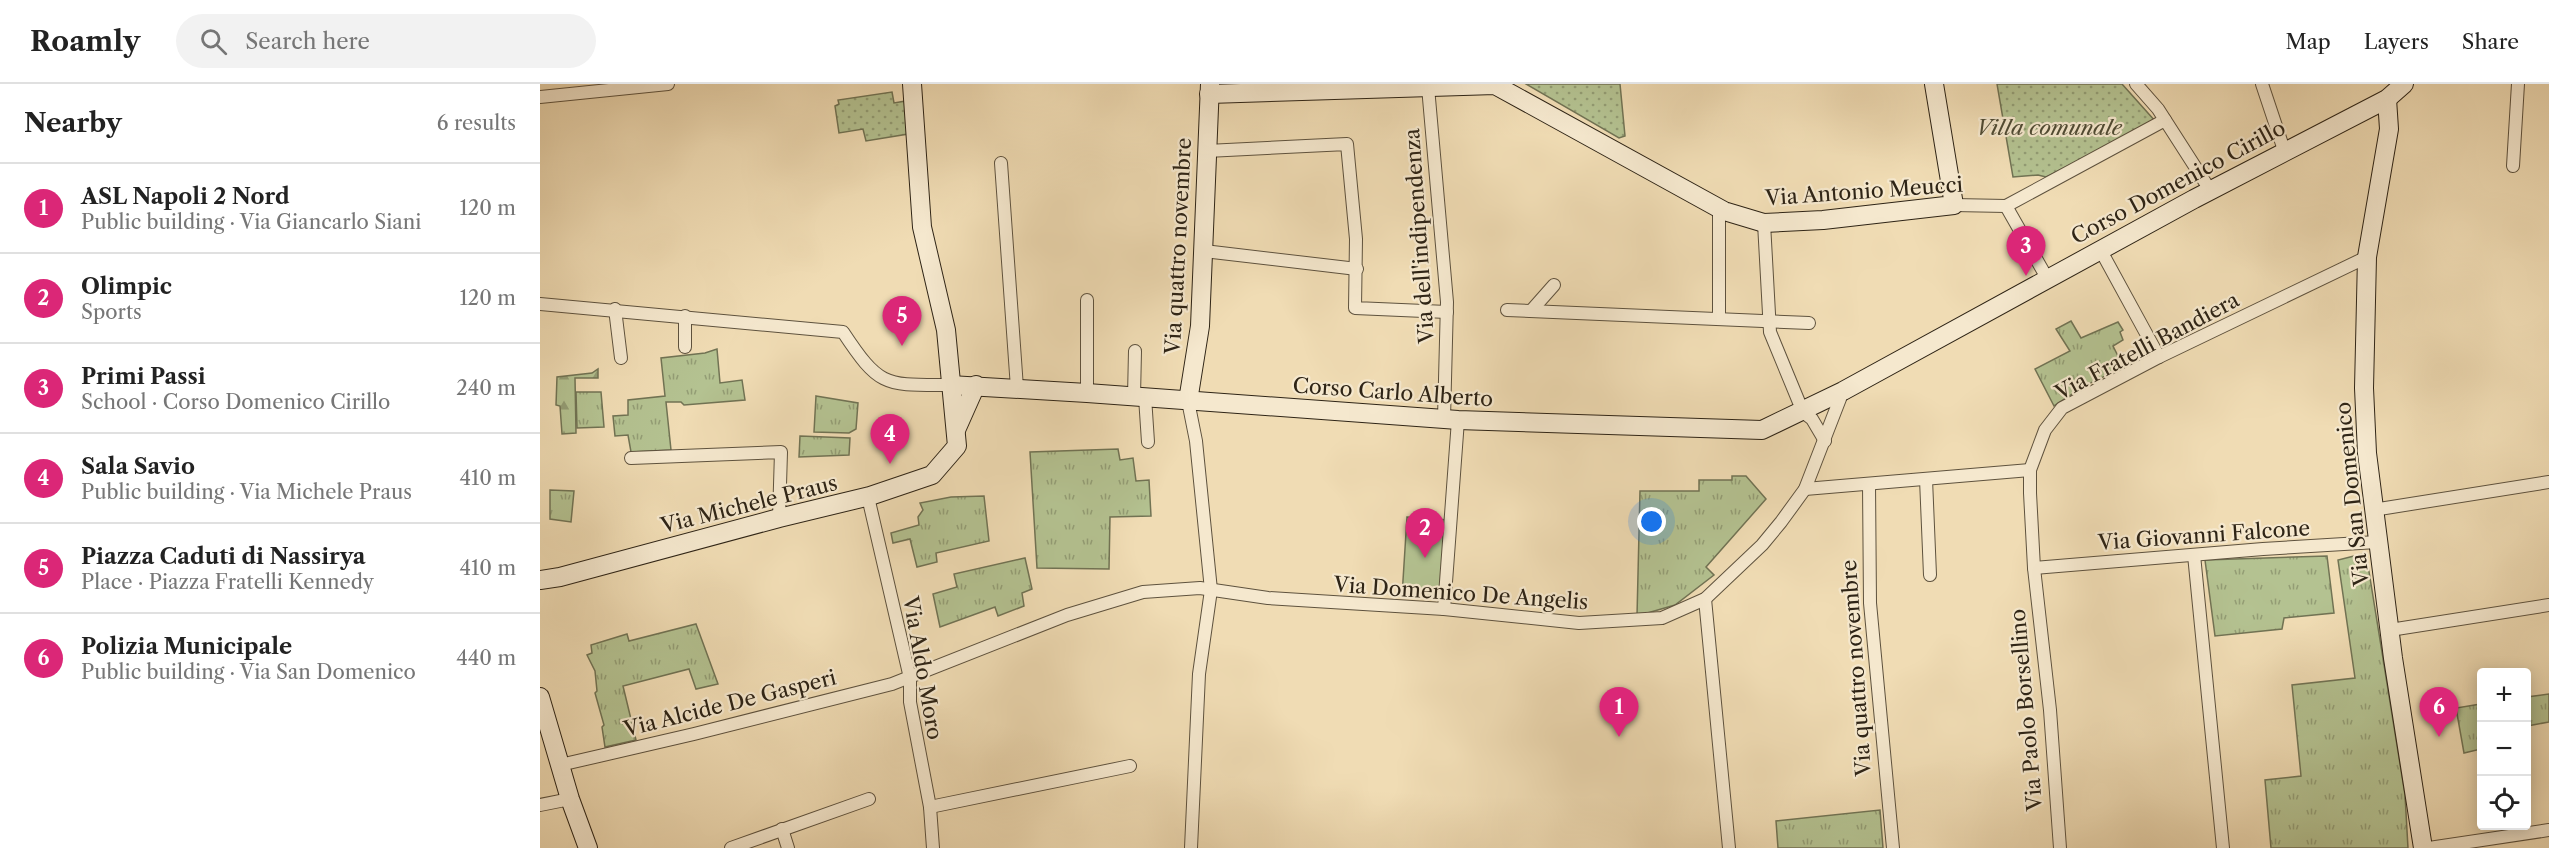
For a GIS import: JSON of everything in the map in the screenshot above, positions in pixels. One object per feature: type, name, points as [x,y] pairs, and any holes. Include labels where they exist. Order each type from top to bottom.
[{"type":"street","points":[[540,97],[668,84]]},
{"type":"street","points":[[912,84],[922,227],[946,330],[956,430]]},
{"type":"street","points":[[1934,84],[1954,205]]},
{"type":"street","points":[[2136,84],[2165,120],[2210,190]]},
{"type":"street","points":[[2262,84],[2284,150]]},
{"type":"street","name":"Corso Domenico Cirillo","points":[[1845,390],[2284,150],[2387,99],[2404,84]]},
{"type":"street","points":[[2513,166],[2518,84]]},
{"type":"street","name":"Via Antonio Meucci","points":[[1209,89],[1496,85],[1719,208],[1764,223],[1823,220],[1954,205],[2006,207]]},
{"type":"street","name":"Via dell'indipendenza","points":[[1428,87],[1447,312],[1451,419],[1444,609]]},
{"type":"street","name":"Via quattro novembre","points":[[1188,401],[1200,326],[1209,89]]},
{"type":"street","name":"Via San Domenico","points":[[2387,99],[2389,129],[2367,257],[2364,388],[2367,453],[2377,542],[2423,848]]},
{"type":"street","points":[[2047,278],[2006,207],[2165,120]]},
{"type":"street","points":[[1207,151],[1347,144],[1356,238],[1357,268],[1354,308],[1447,312]]},
{"type":"street","points":[[1001,163],[1017,388]]},
{"type":"street","points":[[1719,208],[1719,319]]},
{"type":"street","points":[[1764,223],[1770,332],[1803,412],[1812,419],[1825,441]]},
{"type":"street","points":[[2100,249],[2159,357]]},
{"type":"street","points":[[1204,251],[1357,268]]},
{"type":"street","name":"Via Fratelli Bandiera","points":[[2034,568],[2030,470],[2045,430],[2062,408],[2159,357],[2367,257]]},
{"type":"street","points":[[1531,311],[1554,285]]},
{"type":"street","points":[[1087,300],[1087,393]]},
{"type":"street","points":[[540,304],[615,309],[843,332],[868,367],[889,383],[950,385]]},
{"type":"street","points":[[615,309],[621,358]]},
{"type":"street","points":[[1506,310],[1809,323]]},
{"type":"street","points":[[685,316],[685,347]]},
{"type":"street","points":[[1135,351],[1139,397],[1148,442]]},
{"type":"street","name":"Corso Carlo Alberto","points":[[950,385],[1451,419],[1747,432],[1774,426],[1845,390]]},
{"type":"street","points":[[956,430],[975,386]]},
{"type":"street","points":[[1729,848],[1705,600],[1762,545],[1805,489],[1845,390]]},
{"type":"street","points":[[1188,401],[1196,441],[1211,590],[1199,674],[1191,848]]},
{"type":"street","name":"Via Michele Praus","points":[[540,580],[560,577],[778,518],[868,497],[932,475],[957,446],[956,430]]},
{"type":"street","points":[[631,458],[781,452],[778,518]]},
{"type":"street","points":[[1805,489],[2030,470]]},
{"type":"street","points":[[1926,479],[1930,575]]},
{"type":"street","points":[[2373,510],[2549,482]]},
{"type":"street","name":"Via quattro novembre","points":[[1869,484],[1870,603],[1893,848]]},
{"type":"street","name":"Via Aldo Moro","points":[[868,497],[910,678],[909,702],[930,807],[933,848]]},
{"type":"street","name":"Via Giovanni Falcone","points":[[2034,568],[2377,542]]},
{"type":"street","points":[[2194,555],[2223,848]]},
{"type":"street","name":"Via Paolo Borsellino","points":[[2034,568],[2050,710],[2060,848]]},
{"type":"street","name":"Via Michele Praus","points":[[540,588],[560,577]]},
{"type":"street","name":"Via Domenico De Angelis","points":[[910,678],[1067,615],[1143,592],[1200,588],[1316,602],[1444,609],[1539,621],[1611,623],[1662,618],[1705,600]]},
{"type":"street","points":[[2390,630],[2549,605]]},
{"type":"street","name":"Via Alcide De Gasperi","points":[[560,765],[694,734],[910,678]]},
{"type":"street","points":[[540,697],[570,799],[588,848]]},
{"type":"street","points":[[930,807],[1130,766]]},
{"type":"street","points":[[540,805],[570,799]]},
{"type":"street","points":[[731,848],[869,799]]},
{"type":"street","points":[[782,830],[788,848]]},
{"type":"street","points":[[2431,848],[2549,830]]},
{"type":"green space","points":[[1526,84],[1620,84],[1625,136],[1619,138]]},
{"type":"green space","name":"Villa comunale","points":[[1997,84],[2122,84],[2156,122],[2046,177],[2038,175],[2013,177]]},
{"type":"green space","points":[[892,92],[894,103],[906,101],[908,134],[866,141],[863,129],[839,133],[835,106],[839,104],[838,100]]},
{"type":"green space","points":[[2071,321],[2081,338],[2118,322],[2123,330],[2120,332],[2123,340],[2113,346],[2125,370],[2115,372],[2079,389],[2054,406],[2035,369],[2070,351],[2056,329]]},
{"type":"green space","points":[[717,349],[720,383],[742,380],[745,400],[684,405],[681,402],[666,402],[671,450],[631,452],[628,435],[615,436],[613,416],[628,415],[628,400],[665,396],[661,358],[705,353]]},
{"type":"green space","points":[[598,369],[598,378],[575,378],[576,433],[562,434],[560,406],[556,405],[557,377],[592,373]]},
{"type":"green space","points":[[576,392],[601,392],[604,427],[577,428]]},
{"type":"green space","points":[[816,396],[858,403],[856,429],[849,433],[814,432]]},
{"type":"green space","points":[[800,436],[850,438],[849,455],[799,457]]},
{"type":"green space","points":[[1118,449],[1120,460],[1133,458],[1136,481],[1149,480],[1151,516],[1110,517],[1109,569],[1037,568],[1030,452]]},
{"type":"green space","points":[[1732,476],[1746,476],[1766,499],[1706,567],[1714,575],[1675,605],[1637,616],[1640,491],[1699,491],[1699,480],[1732,480]]},
{"type":"green space","points":[[550,490],[574,491],[571,522],[550,519]]},
{"type":"green space","points":[[984,496],[989,541],[936,553],[937,562],[917,567],[910,539],[893,543],[891,533],[919,525],[918,517],[923,510],[920,503],[951,497]]},
{"type":"green space","points":[[1407,517],[1448,520],[1443,598],[1402,596]]},
{"type":"green space","points":[[2366,553],[2405,795],[2408,848],[2271,848],[2265,780],[2301,776],[2292,685],[2355,678],[2338,560]]},
{"type":"green space","points":[[2327,556],[2334,613],[2284,618],[2282,629],[2215,636],[2205,560]]},
{"type":"green space","points":[[1025,558],[1032,589],[1022,593],[1024,606],[998,616],[995,607],[940,627],[933,594],[957,587],[954,574]]},
{"type":"green space","points":[[696,624],[718,684],[696,689],[689,669],[623,686],[636,740],[605,747],[602,727],[604,725],[595,693],[597,691],[595,671],[587,655],[592,653],[591,645],[627,634],[629,641]]},
{"type":"green space","points":[[2549,694],[2549,722],[2531,725],[2531,696]]},
{"type":"green space","points":[[2477,705],[2477,750],[2464,753],[2456,708]]},
{"type":"green space","points":[[1880,810],[1883,848],[1778,848],[1776,821]]},
{"type":"place","name":"Primi Passi","points":[[2026,276]]},
{"type":"place","name":"Piazza Caduti di Nassirya","points":[[902,346]]},
{"type":"place","name":"Sala Savio","points":[[890,464]]},
{"type":"place","name":"Olimpic","points":[[1425,558]]},
{"type":"place","name":"ASL Napoli 2 Nord","points":[[1619,737]]},
{"type":"place","name":"Polizia Municipale","points":[[2439,737]]}]
